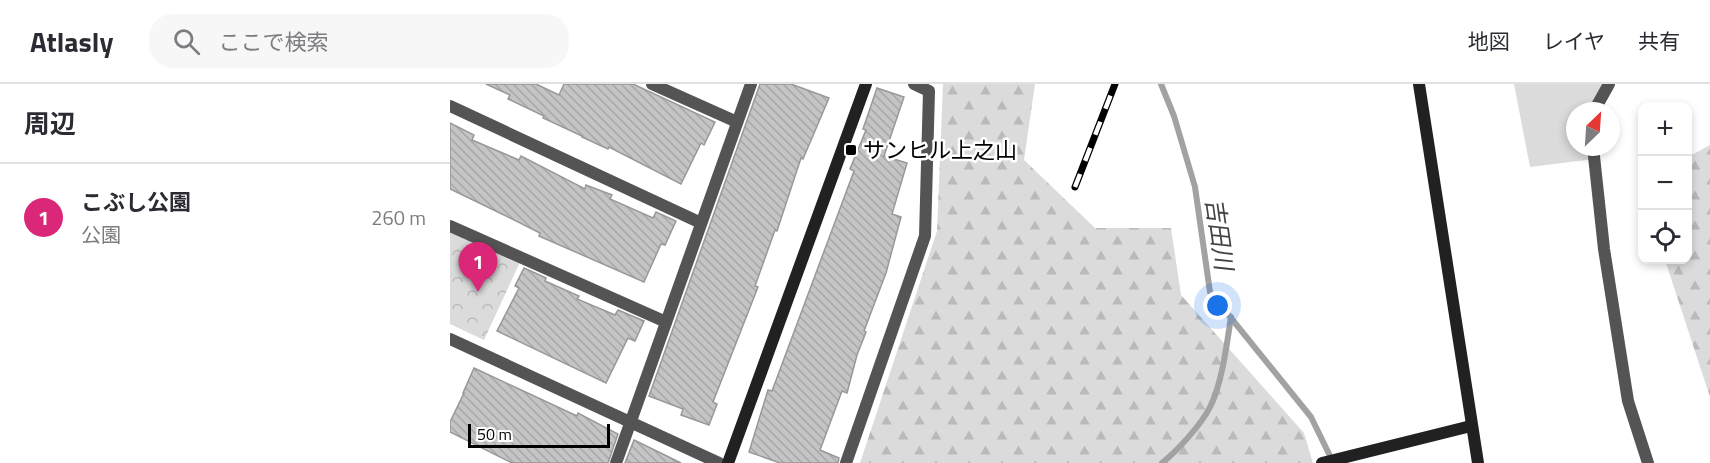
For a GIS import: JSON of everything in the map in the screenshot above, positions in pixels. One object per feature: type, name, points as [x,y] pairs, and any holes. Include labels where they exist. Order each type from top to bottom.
[{"type":"street","points":[[652,84],[737,122]]},
{"type":"street","points":[[616,463],[751,84]]},
{"type":"street","points":[[728,463],[866,84]]},
{"type":"street","points":[[846,463],[925,236],[929,91],[914,84]]},
{"type":"street","points":[[1419,84],[1478,463]]},
{"type":"street","points":[[1599,102],[1609,84]]},
{"type":"street","points":[[450,106],[701,223]]},
{"type":"street","points":[[1594,156],[1604,249],[1628,401],[1648,463]]},
{"type":"street","points":[[450,226],[666,322]]},
{"type":"street","points":[[450,339],[719,463]]},
{"type":"street","points":[[1322,463],[1472,426]]},
{"type":"green space","points":[[943,84],[1035,84],[1024,160],[1095,228],[1171,228],[1181,295],[1304,433],[1313,463],[860,463],[937,231]]},
{"type":"green space","points":[[1514,84],[1609,84],[1599,102],[1566,102],[1566,156],[1594,156],[1594,159],[1530,167]]},
{"type":"green space","points":[[1710,145],[1710,397],[1666,264],[1692,264],[1692,155]]},
{"type":"green space","points":[[450,226],[521,260],[484,340],[450,324]]},
{"type":"building","points":[[486,84],[536,84],[559,95],[564,84],[633,84],[715,122],[704,145],[701,143],[681,184],[609,147],[608,149],[543,118],[544,116],[508,99],[510,95]]},
{"type":"building","points":[[760,84],[791,84],[829,98],[803,159],[801,158],[777,231],[775,230],[755,286],[758,287],[713,402],[717,404],[709,425],[681,415],[683,409],[649,396]]},
{"type":"building","points":[[877,88],[904,97],[884,156],[907,163],[892,214],[901,217],[886,273],[864,331],[866,332],[847,393],[842,391],[820,450],[839,458],[838,463],[780,463],[749,452],[768,390],[772,391],[854,171],[850,169],[866,130],[863,129]]},
{"type":"building","points":[[450,123],[474,135],[472,140],[519,160],[521,156],[585,189],[586,185],[612,195],[610,199],[653,218],[656,212],[676,221],[665,245],[661,244],[644,282],[539,236],[540,233],[450,189]]},
{"type":"building","points":[[524,268],[546,278],[545,281],[579,296],[577,299],[615,315],[618,310],[644,321],[635,341],[628,338],[606,383],[497,331],[519,288],[515,286]]},
{"type":"building","points":[[474,368],[577,416],[578,413],[618,434],[608,463],[512,463],[450,432],[450,422]]},
{"type":"building","points":[[634,440],[681,463],[625,463]]},
{"type":"waterway","name":"吉田川","points":[[1161,84],[1174,116],[1195,187],[1210,292],[1311,417],[1333,462]]},
{"type":"waterway","points":[[1162,463],[1189,437],[1210,407],[1221,375],[1231,317]]},
{"type":"railway","points":[[1075,187],[1115,84]]},
{"type":"place","name":"サンヒル上之山","points":[[851,150]]},
{"type":"place","name":"こぶし公園","points":[[478,292]]}]
